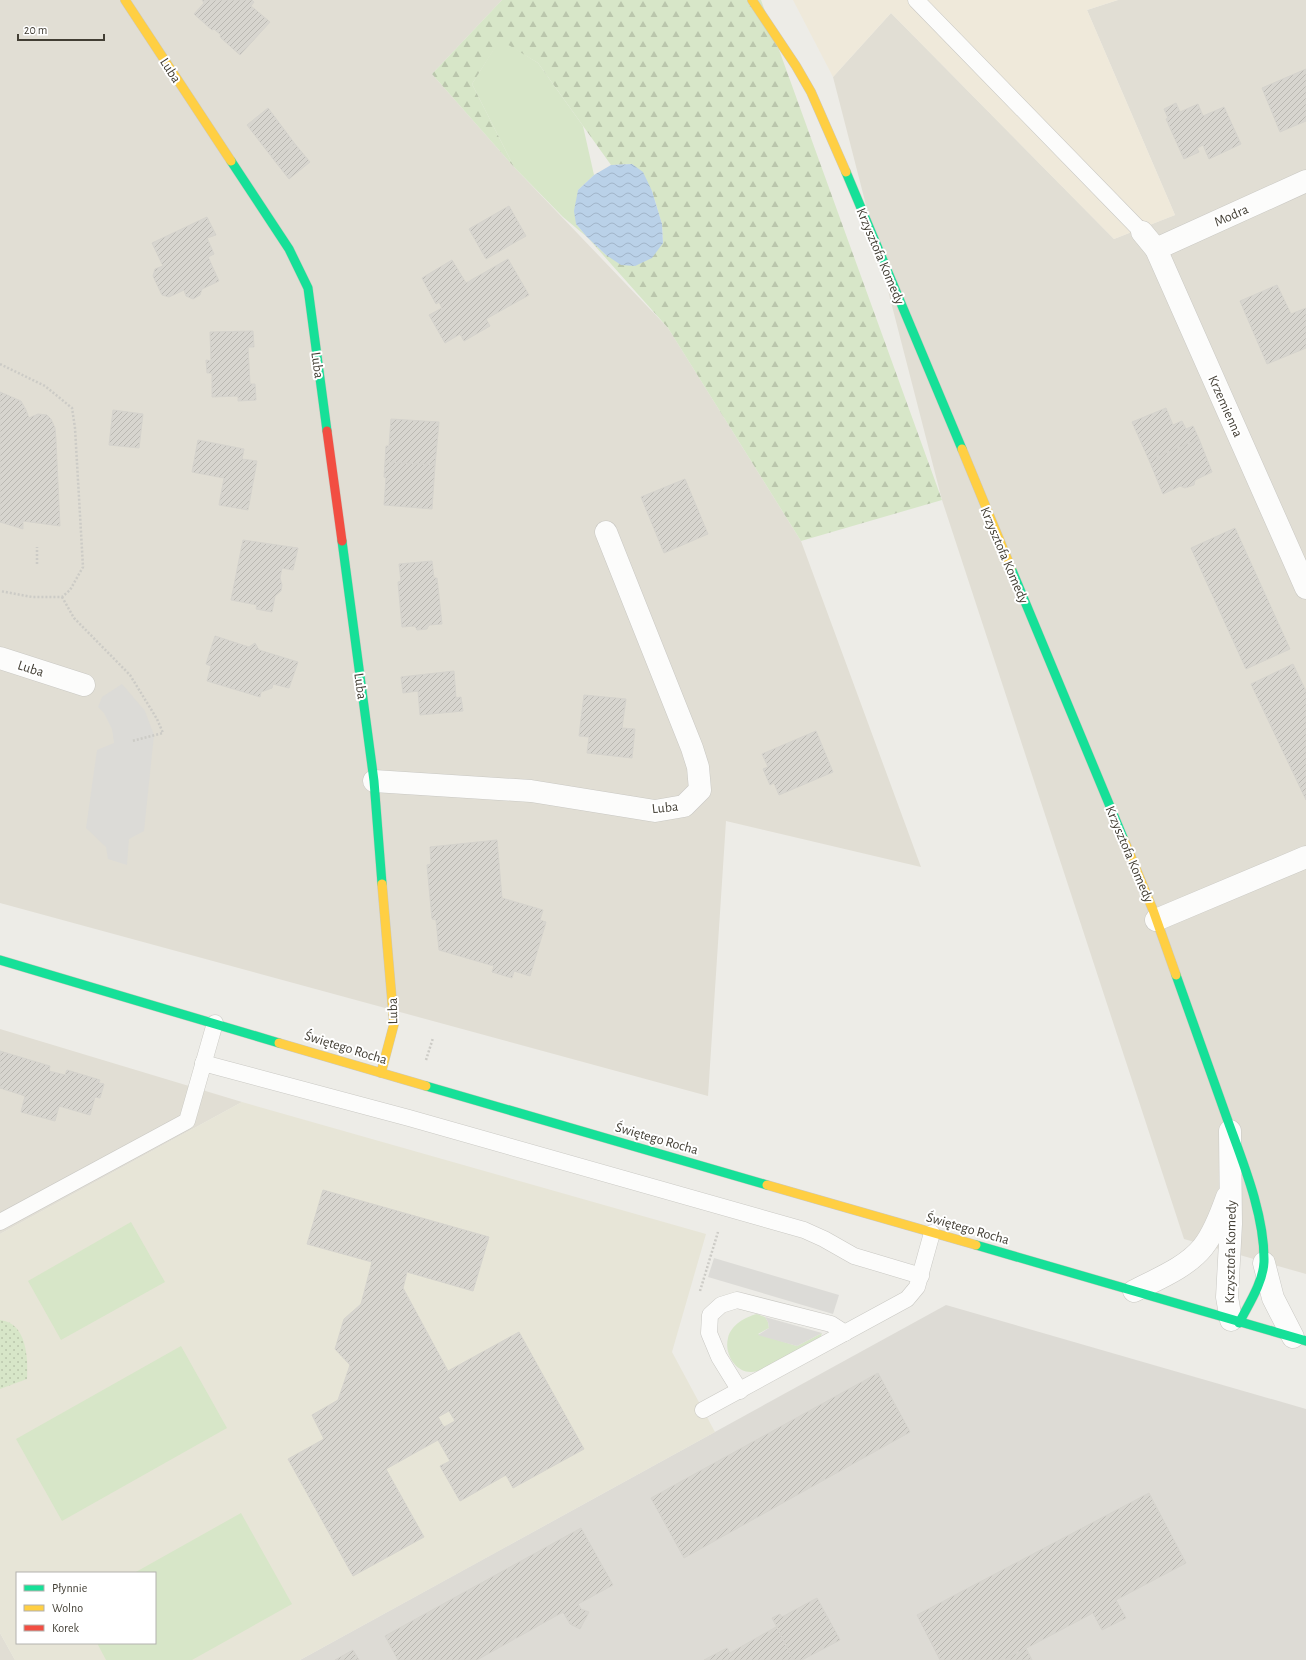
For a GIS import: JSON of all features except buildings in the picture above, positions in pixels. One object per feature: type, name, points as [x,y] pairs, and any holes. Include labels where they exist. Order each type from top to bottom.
[{"type":"street","name":"Luba","points":[[125,0],[289,249],[308,288],[374,781],[394,1024],[381,1073]]},
{"type":"street","name":"Krzysztofa Komedy","points":[[752,0],[796,66],[811,92],[829,130],[1156,920],[1251,1186],[1257,1209],[1263,1246],[1264,1264],[1273,1298],[1299,1339]]},
{"type":"street","name":"Modra","points":[[1156,249],[1306,181]]},
{"type":"street","name":"Krzemienna","points":[[1142,232],[1156,249],[1305,585]]},
{"type":"street","name":"Luba","points":[[374,781],[531,791],[656,811],[684,806],[700,790],[698,767],[692,748],[606,532]]},
{"type":"street","name":"Luba","points":[[0,658],[84,685]]},
{"type":"street","points":[[1156,920],[1306,857]]},
{"type":"street","name":"Świętego Rocha","points":[[0,960],[381,1073],[1299,1339]]},
{"type":"street","name":"Krzysztofa Komedy","points":[[1230,1124],[1231,1185],[1227,1297],[1235,1321]]},
{"type":"street","name":"Krzysztofa Komedy","points":[[1134,1292],[1159,1279],[1190,1259],[1204,1246],[1222,1212],[1231,1185]]},
{"type":"street","name":"Krzysztofa Komedy","points":[[1235,1321],[1258,1285],[1264,1264]]},
{"type":"lane","points":[[916,0],[1142,232]]},
{"type":"lane","points":[[0,1222],[186,1121],[215,1023]]},
{"type":"lane","points":[[203,1063],[409,1118],[804,1230],[824,1239],[854,1256],[921,1276]]},
{"type":"lane","points":[[703,1410],[907,1299],[917,1287],[932,1233]]},
{"type":"lane","points":[[740,1390],[719,1356],[709,1333],[710,1315],[721,1305],[737,1300],[831,1324],[845,1333]]},
{"type":"path","points":[[0,364],[45,386],[72,408],[75,428],[83,567],[70,590],[62,597],[32,597],[0,591]]},
{"type":"path","points":[[37,547],[37,564]]},
{"type":"path","points":[[62,597],[74,618],[130,675],[157,719],[163,732],[132,741]]},
{"type":"path","points":[[425,1062],[432,1038]]},
{"type":"path","points":[[700,1292],[718,1232]]},
{"type":"shaded area","points":[[0,0],[502,0],[432,74],[514,167],[668,328],[801,541],[921,867],[726,821],[708,1096],[0,903]]},
{"type":"shaded area","points":[[793,0],[1118,0],[1087,10],[1175,215],[1114,239],[891,13],[833,77]]},
{"type":"shaded area","points":[[1118,0],[1306,0],[1306,1274],[1184,1239],[942,500],[833,77],[891,13],[1114,239],[1175,215],[1087,10]]},
{"type":"shaded area","points":[[122,684],[145,711],[154,735],[144,831],[129,839],[127,865],[108,859],[106,847],[86,828],[97,750],[114,743],[112,729],[104,713],[98,707],[102,697]]},
{"type":"shaded area","points":[[0,1029],[242,1102],[0,1234]]},
{"type":"shaded area","points":[[242,1102],[706,1234],[672,1352],[715,1432],[300,1660],[15,1660],[0,1633],[0,1234]]},
{"type":"shaded area","points":[[714,1258],[839,1295],[833,1314],[708,1277]]},
{"type":"shaded area","points":[[946,1305],[1306,1409],[1306,1660],[300,1660]]},
{"type":"shaded area","points":[[765,1317],[822,1333],[797,1346],[758,1335],[769,1328]]},
{"type":"shaded area","points":[[0,1633],[15,1660],[0,1660]]},
{"type":"green space","points":[[502,0],[761,0],[942,500],[801,541],[668,328],[587,237],[606,255],[663,243],[662,224],[652,191],[632,164],[611,165],[538,63],[500,40],[472,84],[514,167],[432,74]]},
{"type":"green space","points":[[500,39],[538,63],[583,126],[594,175],[578,190],[576,224],[587,237],[563,217],[514,167],[472,84]]},
{"type":"green space","points":[[131,1222],[165,1282],[61,1340],[28,1281]]},
{"type":"green space","points":[[757,1314],[765,1317],[769,1328],[758,1334],[797,1346],[822,1333],[820,1339],[766,1368],[751,1372],[745,1371],[740,1369],[732,1361],[728,1350],[728,1338],[735,1325],[748,1317]]},
{"type":"green space","points":[[0,1320],[9,1323],[21,1334],[26,1352],[27,1379],[0,1389]]},
{"type":"green space","points":[[181,1346],[227,1428],[62,1521],[16,1439]]},
{"type":"green space","points":[[241,1513],[292,1604],[192,1660],[106,1660],[98,1644],[156,1644],[156,1572],[136,1572]]},
{"type":"water","points":[[632,164],[643,172],[652,191],[662,224],[663,243],[652,258],[635,266],[621,265],[606,255],[576,224],[574,211],[578,190],[594,175],[611,165]]},
{"type":"traffic: fast","points":[[231,161],[289,249],[308,288],[327,431]]},
{"type":"traffic: fast","points":[[846,172],[962,449]]},
{"type":"traffic: fast","points":[[342,541],[374,781],[382,884]]},
{"type":"traffic: fast","points":[[1011,568],[1124,840]]},
{"type":"traffic: fast","points":[[0,960],[279,1043]]},
{"type":"traffic: fast","points":[[1176,975],[1247,1174],[1261,1227],[1264,1262],[1263,1270],[1254,1294],[1239,1323]]},
{"type":"traffic: fast","points":[[426,1086],[767,1185]]},
{"type":"traffic: fast","points":[[976,1245],[1306,1341]]},
{"type":"traffic: slow","points":[[125,0],[231,161]]},
{"type":"traffic: slow","points":[[752,0],[796,66],[811,92],[846,172]]},
{"type":"traffic: slow","points":[[962,449],[1011,568]]},
{"type":"traffic: slow","points":[[1124,840],[1153,910],[1176,975]]},
{"type":"traffic: slow","points":[[381,1073],[394,1024],[382,884]]},
{"type":"traffic: slow","points":[[279,1043],[426,1086]]},
{"type":"traffic: slow","points":[[767,1185],[976,1245]]},
{"type":"traffic: jam","points":[[327,431],[342,541]]}]
